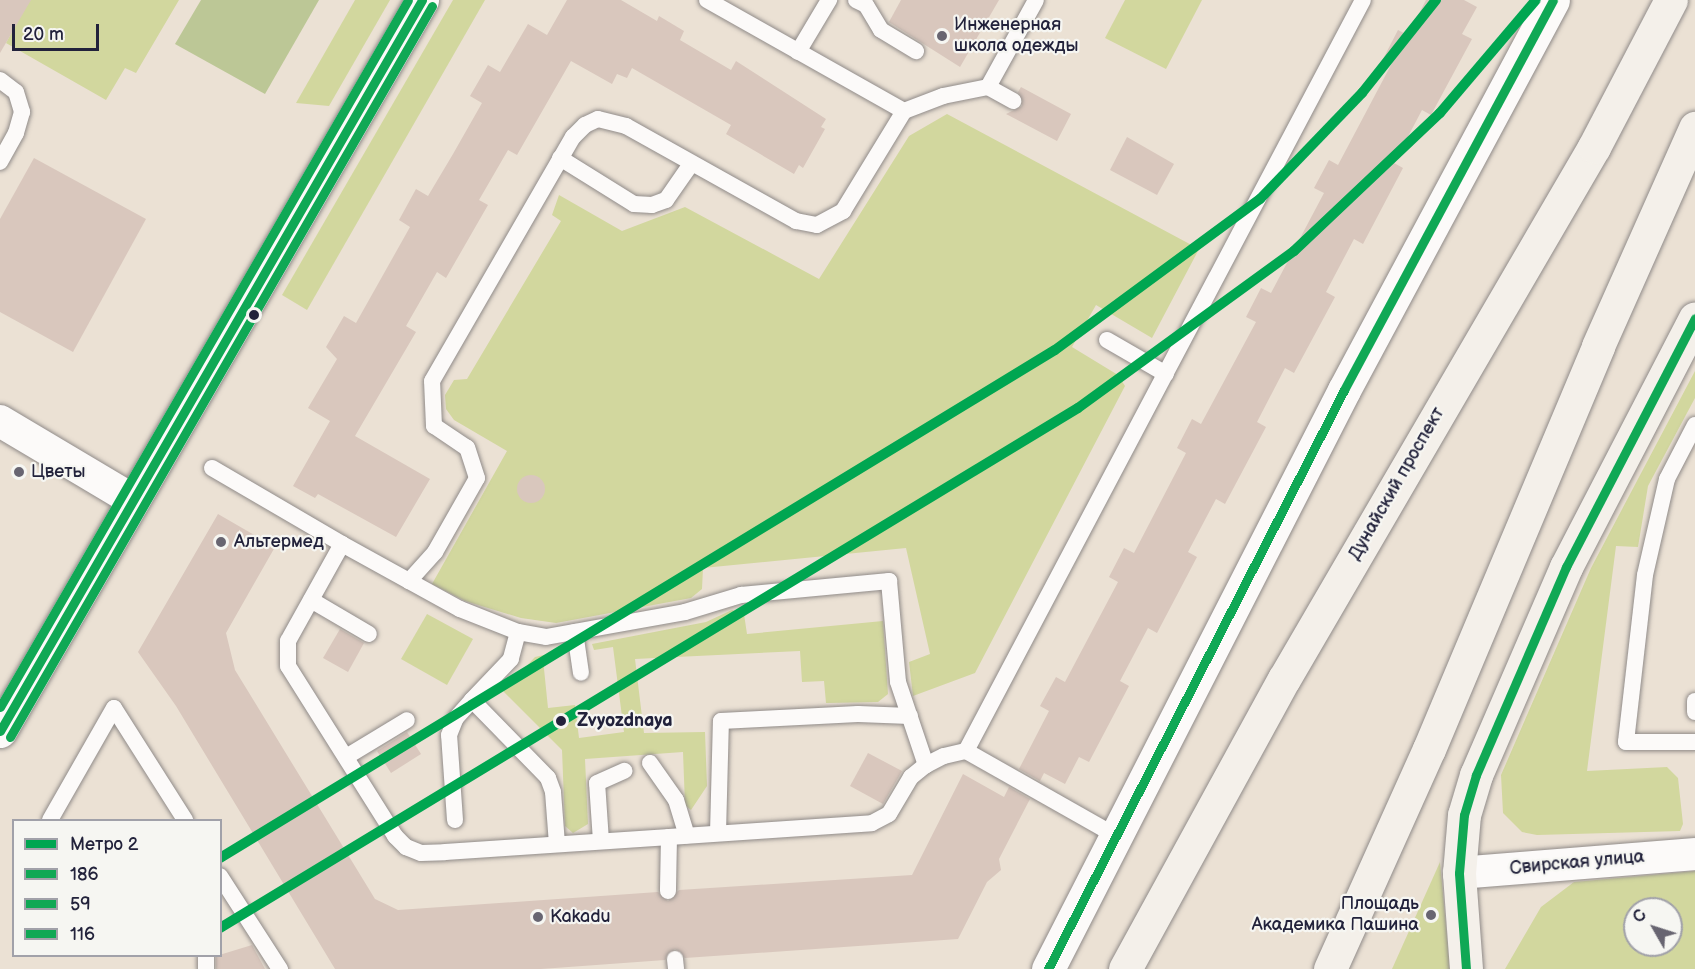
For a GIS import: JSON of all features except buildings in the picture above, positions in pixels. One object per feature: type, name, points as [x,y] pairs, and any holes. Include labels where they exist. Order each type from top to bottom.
[{"type":"main road","name":"Дунайский проспект","points":[[1125,969],[1284,679],[1594,147],[1671,0]]},
{"type":"main road","points":[[1330,969],[1429,749],[1598,346],[1695,128]]},
{"type":"main road","points":[[1466,969],[1459,873],[1462,833],[1469,795],[1480,763],[1566,567],[1695,318]]},
{"type":"street","points":[[0,731],[422,0]]},
{"type":"street","points":[[1048,969],[1118,837],[1344,390],[1553,0]]},
{"type":"street","points":[[0,421],[133,500]]},
{"type":"street","name":"Свирская улица","points":[[1459,873],[1695,854]]},
{"type":"lane","points":[[707,0],[904,111]]},
{"type":"lane","points":[[798,52],[829,0]]},
{"type":"lane","points":[[856,0],[866,5],[881,30],[916,51]]},
{"type":"lane","points":[[988,87],[1036,0]]},
{"type":"lane","points":[[966,752],[1363,0]]},
{"type":"lane","points":[[0,80],[16,92],[22,112],[0,162]]},
{"type":"lane","points":[[409,581],[435,552],[477,478],[467,448],[434,426],[432,381],[573,137],[598,119],[626,126],[796,221],[817,225],[843,211],[904,111],[943,96],[988,87],[1013,101]]},
{"type":"lane","points":[[560,158],[634,204],[652,205],[666,200],[691,164]]},
{"type":"lane","points":[[1107,340],[1166,374]]},
{"type":"lane","points":[[1695,425],[1667,479],[1645,575],[1626,741],[1695,742]]},
{"type":"lane","points":[[212,468],[342,544],[460,609],[518,632],[546,637],[685,612],[741,595],[889,581],[898,682],[926,765]]},
{"type":"lane","points":[[342,544],[288,641],[288,666],[395,836],[421,853],[873,823],[889,814],[911,777],[926,765],[944,756],[966,752],[1118,837]]},
{"type":"lane","points":[[311,600],[369,634]]},
{"type":"lane","points":[[454,820],[450,735],[456,718],[511,659],[518,632]]},
{"type":"lane","points":[[575,632],[581,673]]},
{"type":"lane","points":[[472,700],[548,778],[553,792],[557,844]]},
{"type":"lane","points":[[1695,701],[1695,712]]},
{"type":"lane","points":[[51,819],[114,708],[184,819]]},
{"type":"lane","points":[[718,833],[721,721],[858,714],[910,716]]},
{"type":"lane","points":[[346,757],[407,720]]},
{"type":"lane","points":[[650,763],[676,800],[687,835]]},
{"type":"lane","points":[[601,841],[597,783],[624,771]]},
{"type":"lane","points":[[668,891],[669,837]]},
{"type":"lane","points":[[223,888],[280,969]]},
{"type":"green space","points":[[29,0],[179,0],[136,73],[125,68],[106,100],[6,43]]},
{"type":"green space","points":[[201,0],[319,0],[265,94],[175,44]]},
{"type":"green space","points":[[355,0],[390,0],[329,106],[296,103]]},
{"type":"green space","points":[[453,0],[485,0],[307,310],[282,295]]},
{"type":"green space","points":[[1125,0],[1202,0],[1166,69],[1105,38]]},
{"type":"green space","points":[[947,114],[1199,249],[1152,338],[1096,305],[1072,347],[1118,375],[1125,386],[975,673],[913,696],[909,662],[930,654],[906,548],[703,568],[702,589],[691,598],[556,623],[521,618],[465,601],[432,584],[507,451],[454,420],[446,409],[445,395],[454,380],[467,379],[561,221],[552,215],[559,195],[622,231],[685,207],[819,279],[909,136]]},
{"type":"green space","points":[[1695,371],[1695,398],[1648,486],[1638,547],[1616,546],[1587,771],[1667,767],[1678,778],[1683,824],[1680,831],[1537,835],[1522,832],[1503,813],[1501,775],[1591,568]]},
{"type":"green space","points":[[732,610],[744,614],[747,634],[883,621],[888,694],[878,702],[826,703],[824,681],[802,682],[800,651],[635,659],[644,733],[705,732],[707,786],[691,810],[685,805],[683,752],[585,759],[588,824],[573,833],[565,826],[562,750],[503,691],[535,657],[561,651],[560,655],[543,659],[548,708],[575,705],[579,738],[624,732],[613,647],[594,650],[592,644],[706,622]]},
{"type":"green space","points":[[427,614],[473,639],[447,685],[401,659]]},
{"type":"green space","name":"Площадь Академика Пашина","points":[[1440,862],[1450,969],[1392,969]]},
{"type":"green space","points":[[1695,871],[1695,969],[1505,969],[1541,907],[1574,882]]},
{"type":"metro line","name":"2","points":[[222,857],[1055,350],[1260,199],[1362,93],[1436,0]]},
{"type":"metro line","name":"2","points":[[222,927],[1078,408],[1294,251],[1440,113],[1536,0]]},
{"type":"transit line","name":"116","points":[[0,707],[408,0]]},
{"type":"transit line","name":"186","points":[[0,731],[422,0]]},
{"type":"transit line","name":"186","points":[[1048,969],[1344,390],[1553,0]]},
{"type":"transit line","name":"59","points":[[10,737],[432,6]]},
{"type":"transit line","name":"186","points":[[1466,969],[1459,873],[1464,815],[1476,775],[1566,567],[1695,318]]},
{"type":"place","name":"Инженерная школа одежды","points":[[942,36]]},
{"type":"place","name":"Цветы","points":[[19,472]]},
{"type":"place","name":"Альтермед","points":[[221,542]]},
{"type":"place","name":"Zvyozdnaya","points":[[561,721]]},
{"type":"place","name":"Площадь Академика Пашина","points":[[1431,915]]},
{"type":"place","name":"Kakadu","points":[[538,917]]}]
